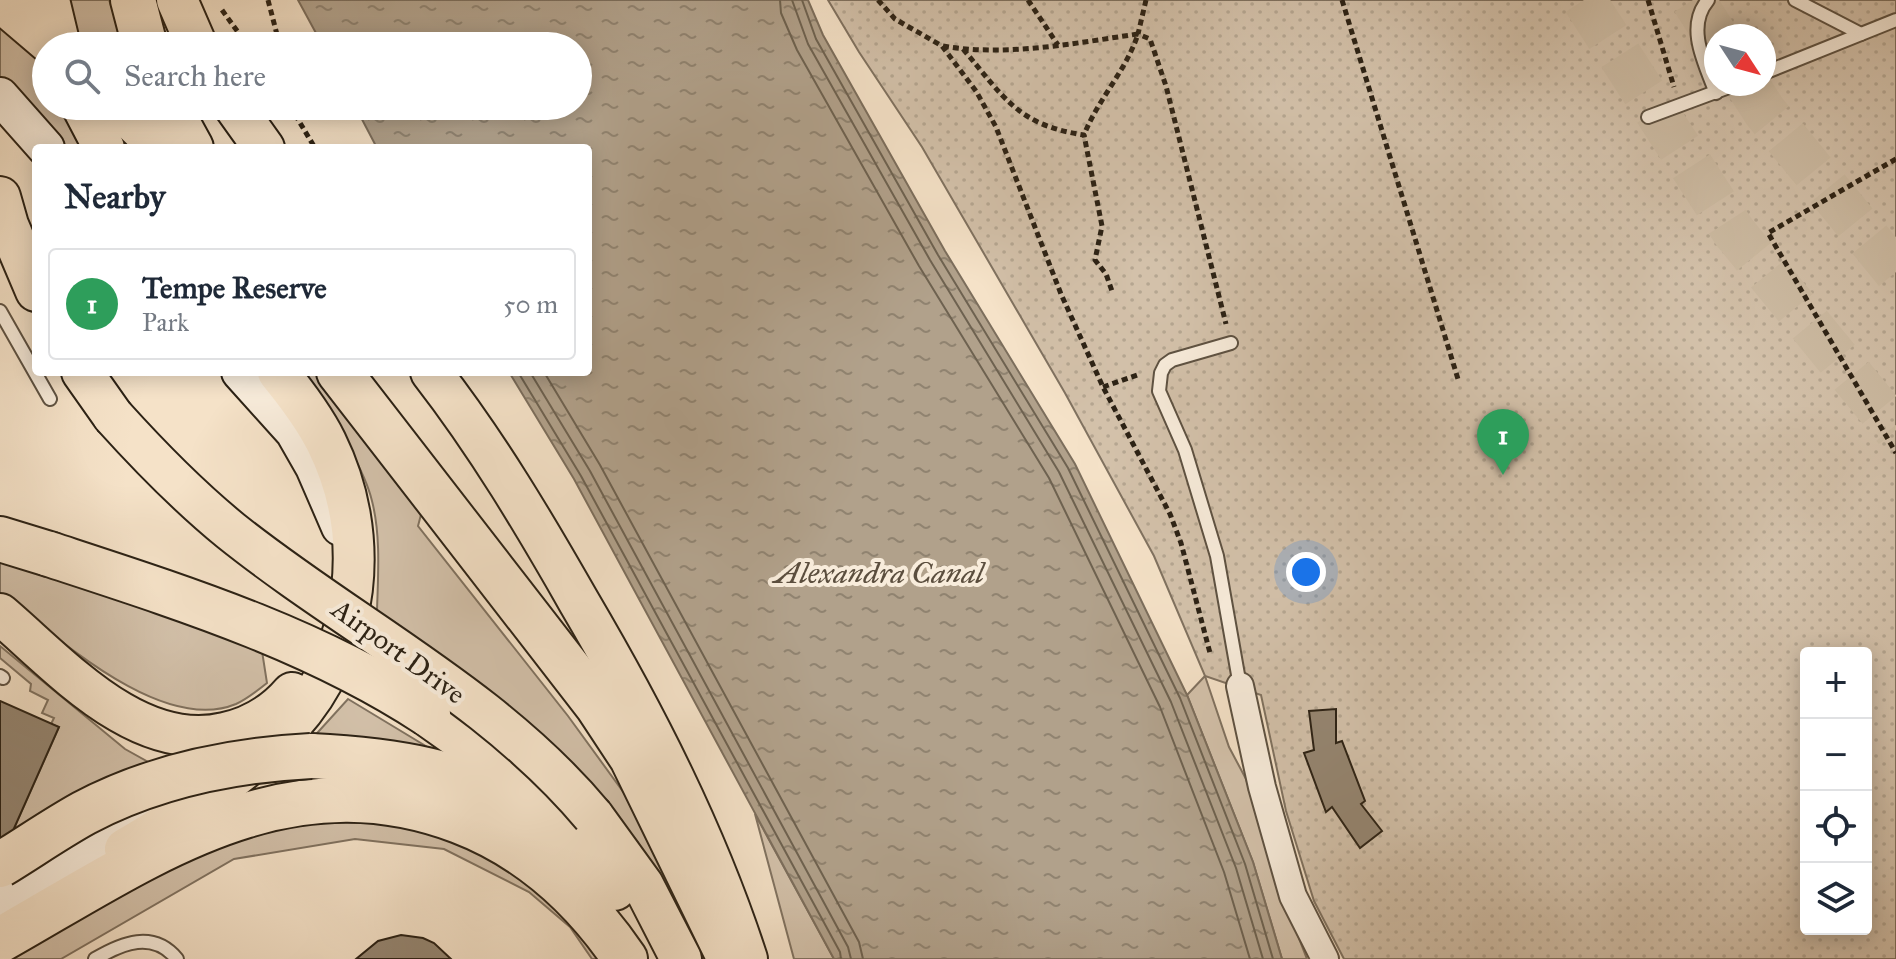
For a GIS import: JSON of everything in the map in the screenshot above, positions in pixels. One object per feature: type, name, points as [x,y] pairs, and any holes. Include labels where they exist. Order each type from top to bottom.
[{"type":"highway","points":[[2,0],[41,32]]},
{"type":"highway","points":[[133,0],[141,32]]},
{"type":"highway","points":[[134,120],[159,144]]},
{"type":"highway","points":[[176,120],[189,144]]},
{"type":"highway","points":[[345,376],[597,705],[632,758],[730,959]]},
{"type":"highway","points":[[0,539],[195,602],[287,639],[392,690],[577,821],[654,959]]},
{"type":"highway","points":[[0,865],[86,812],[131,792],[293,749],[399,764],[470,782],[538,818],[572,846],[614,888]]},
{"type":"highway","points":[[2,927],[209,828],[254,812],[300,801],[374,800],[442,815],[504,842],[560,881],[585,906],[625,959]]},
{"type":"main road","points":[[49,0],[55,32]]},
{"type":"main road","points":[[177,0],[191,32]]},
{"type":"main road","points":[[89,120],[102,144]]},
{"type":"main road","points":[[244,120],[261,144]]},
{"type":"main road","points":[[0,197],[8,225],[32,282]]},
{"type":"main road","name":"Airport Drive","points":[[85,376],[113,416],[150,457],[232,532],[499,723],[541,759],[577,821],[643,885],[681,959]]},
{"type":"main road","points":[[2,927],[200,802],[293,749],[305,708],[330,667],[348,620],[354,575],[349,507],[338,468],[315,421],[281,376]]},
{"type":"main road","points":[[434,376],[479,436],[517,496],[614,662],[689,809],[730,908],[747,959]]},
{"type":"main road","points":[[0,614],[115,709],[152,729],[197,737],[235,731],[253,724],[283,704],[322,652],[341,617],[354,575]]},
{"type":"street","points":[[0,96],[42,144]]},
{"type":"street","points":[[244,376],[294,432],[314,467],[354,575]]},
{"type":"street","points":[[1240,686],[1262,787],[1293,896],[1325,959]]},
{"type":"lane","points":[[1704,56],[1697,23],[1708,0]]},
{"type":"lane","points":[[1795,0],[1861,34]]},
{"type":"lane","points":[[1776,68],[1896,20]]},
{"type":"lane","points":[[1648,117],[1708,96]]},
{"type":"lane","points":[[0,311],[32,367]]},
{"type":"lane","points":[[1231,343],[1165,365],[1159,391],[1185,450],[1217,556],[1240,686]]},
{"type":"lane","points":[[37,376],[50,399]]},
{"type":"lane","points":[[95,959],[118,945],[136,941],[155,943],[177,959]]},
{"type":"path","points":[[214,0],[238,32]]},
{"type":"path","points":[[268,0],[276,32]]},
{"type":"path","points":[[878,0],[895,19],[942,46],[963,49],[1058,45],[1138,34],[1150,39],[1166,86],[1231,343]]},
{"type":"path","points":[[1028,0],[1058,45]]},
{"type":"path","points":[[1112,291],[1106,274],[1095,260],[1102,226],[1084,135],[1130,57],[1146,0]]},
{"type":"path","points":[[1342,0],[1458,379]]},
{"type":"path","points":[[1648,0],[1680,107]]},
{"type":"path","points":[[942,46],[976,91],[996,127],[1061,294],[1103,387],[1170,514],[1181,543],[1215,670],[1240,686]]},
{"type":"path","points":[[963,49],[1020,114],[1040,125],[1084,135]]},
{"type":"path","points":[[298,120],[313,144]]},
{"type":"path","points":[[1896,159],[1768,233],[1896,453]]},
{"type":"path","points":[[1103,387],[1165,365]]},
{"type":"shaded area","points":[[26,0],[109,0],[120,32],[64,32]]},
{"type":"shaded area","points":[[828,0],[1896,0],[1896,959],[1344,959],[1314,901],[1286,811],[1261,695],[1205,676],[1154,556],[1065,393],[922,147]]},
{"type":"shaded area","points":[[0,20],[32,48],[32,116],[0,80]]},
{"type":"shaded area","points":[[36,120],[109,120],[136,144],[57,144]]},
{"type":"shaded area","points":[[304,376],[319,376],[423,507],[418,526],[568,716],[632,804],[700,939],[692,938],[637,841],[601,799],[377,611],[377,528],[372,501],[360,469]]},
{"type":"shaded area","points":[[0,561],[93,588],[262,651],[267,683],[236,704],[207,710],[175,706],[143,694],[79,655],[0,593]]},
{"type":"shaded area","points":[[0,646],[125,749],[150,763],[8,842],[59,727],[51,724],[54,718],[42,713],[48,700],[30,691],[31,684],[0,658]]},
{"type":"shaded area","points":[[1205,676],[1229,747],[1246,779],[1281,892],[1307,959],[1282,959],[1253,862],[1187,695]]},
{"type":"shaded area","points":[[348,699],[429,748],[424,755],[309,742]]},
{"type":"shaded area","points":[[755,814],[834,959],[794,959]]},
{"type":"shaded area","points":[[292,821],[401,825],[466,845],[508,865],[541,886],[607,959],[592,959],[570,927],[529,892],[444,849],[355,839],[234,859],[61,959],[1,959],[213,844]]},
{"type":"water","name":"Alexandra Canal","points":[[298,0],[808,0],[823,35],[945,251],[1075,464],[1187,695],[1253,862],[1282,959],[834,959],[574,479],[511,376],[592,376],[592,144],[375,144],[362,120],[592,120],[592,32],[315,32]]},
{"type":"building","points":[[0,701],[59,727],[8,842],[0,839]]},
{"type":"building","points":[[1336,709],[1336,743],[1342,741],[1365,801],[1361,804],[1382,831],[1360,848],[1332,807],[1326,812],[1304,753],[1314,750],[1309,711]]},
{"type":"building","points":[[401,935],[434,943],[451,959],[356,959],[378,941]]},
{"type":"tunnel","points":[[1584,0],[1734,232],[1896,430]]},
{"type":"tunnel","points":[[1693,0],[1708,24]]},
{"type":"tunnel","points":[[1755,96],[1896,272]]},
{"type":"place","name":"Tempe Reserve","points":[[1503,475]]}]
